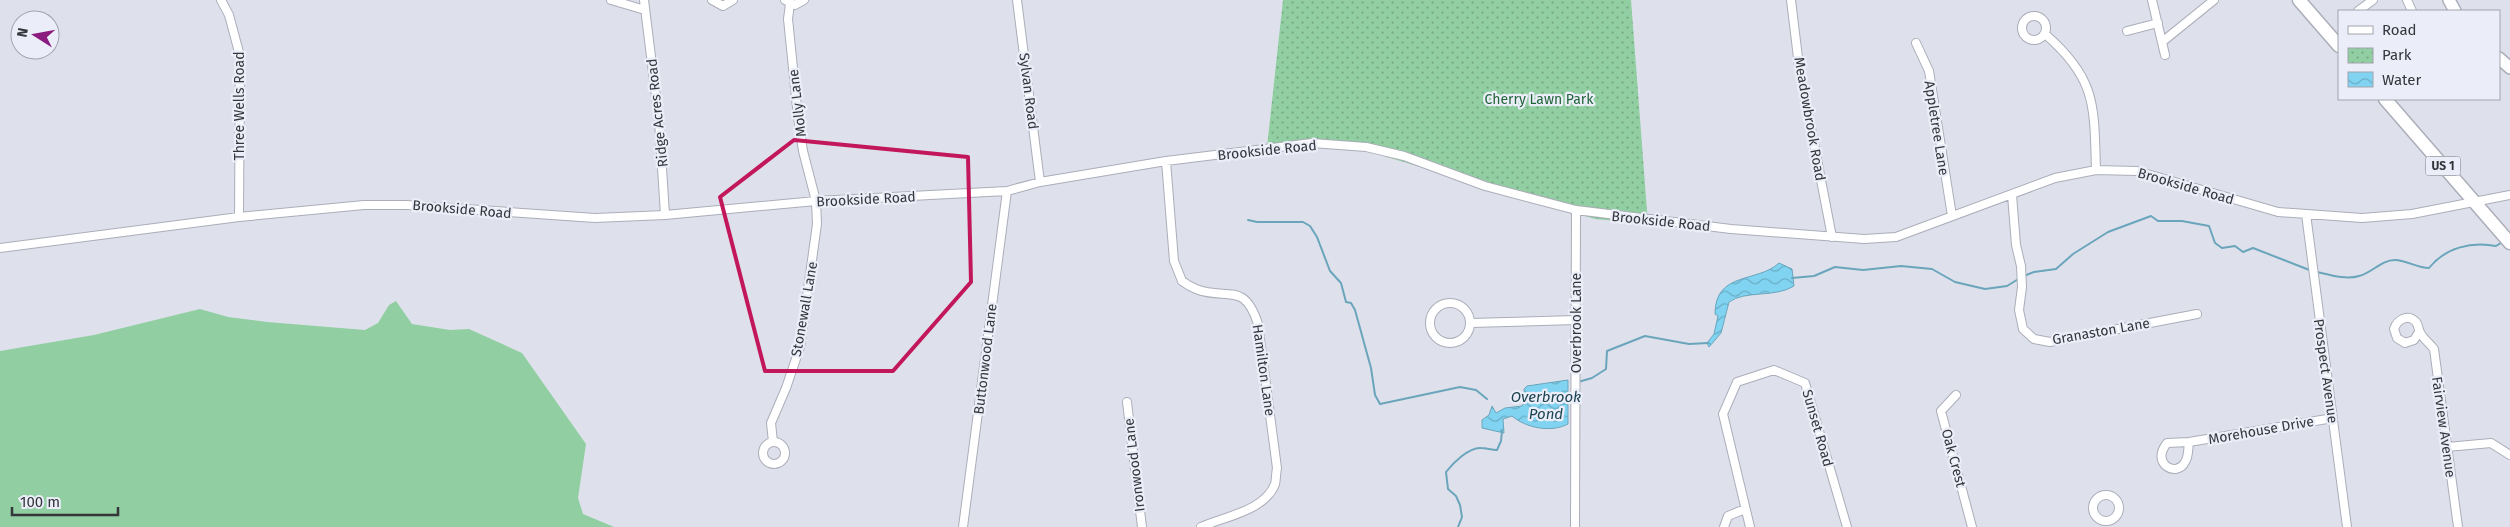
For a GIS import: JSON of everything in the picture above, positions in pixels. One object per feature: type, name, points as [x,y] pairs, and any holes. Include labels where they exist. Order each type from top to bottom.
[{"type":"main road","points":[[2299,0],[2338,45]]},
{"type":"main road","name":"US 1","points":[[2386,100],[2510,243]]},
{"type":"street","name":"Three Wells Road","points":[[221,0],[229,15],[240,56],[239,216]]},
{"type":"street","points":[[611,0],[646,10]]},
{"type":"street","points":[[644,0],[652,0]]},
{"type":"street","name":"Ridge Acres Road","points":[[644,0],[659,120],[665,215]]},
{"type":"street","points":[[712,0],[721,6],[733,0]]},
{"type":"street","name":"Molly Lane","points":[[804,0],[799,4],[787,2],[788,19],[803,151],[816,201]]},
{"type":"street","name":"Sylvan Road","points":[[1017,0],[1040,182]]},
{"type":"street","name":"Meadowbrook Road","points":[[1791,0],[1799,66],[1832,237]]},
{"type":"street","points":[[2152,0],[2165,55]]},
{"type":"street","points":[[2162,42],[2214,0]]},
{"type":"street","points":[[2359,10],[2373,0]]},
{"type":"street","points":[[2127,31],[2158,24]]},
{"type":"street","points":[[2045,34],[2073,62],[2088,90],[2093,110],[2096,170]]},
{"type":"street","name":"Appletree Lane","points":[[1916,43],[1928,71],[1952,216]]},
{"type":"street","points":[[2500,59],[2510,68]]},
{"type":"street","name":"Brookside Road","points":[[0,248],[239,216],[364,204],[413,205],[567,218],[665,215],[816,201],[1006,191],[1040,182],[1166,161],[1290,144],[1366,147],[1404,156],[1485,186],[1576,210],[1731,229],[1832,237],[1896,237],[2055,178],[2096,170],[2137,171],[2254,206],[2306,214],[2362,218],[2412,214],[2510,196]]},
{"type":"street","name":"Hamilton Lane","points":[[1166,161],[1174,260],[1182,281],[1197,290],[1235,294],[1247,301],[1254,312],[1258,324],[1277,468],[1274,485],[1263,499],[1244,511],[1200,527]]},
{"type":"street","name":"Buttonwood Lane","points":[[963,527],[1006,191]]},
{"type":"street","name":"Granaston Lane","points":[[2012,195],[2016,245],[2021,266],[2020,310],[2023,328],[2034,339],[2050,342],[2197,314]]},
{"type":"street","name":"Stonewall Lane","points":[[773,442],[771,424],[800,348],[814,254],[816,201]]},
{"type":"street","name":"Overbrook Lane","points":[[1575,527],[1576,210]]},
{"type":"street","name":"Prospect Avenue","points":[[2306,214],[2347,527]]},
{"type":"street","points":[[1449,302],[1456,303],[1466,310],[1470,323],[1467,335],[1457,342],[1451,343],[1439,340],[1431,330],[1430,324],[1433,312],[1449,302]]},
{"type":"street","points":[[1470,323],[1576,320]]},
{"type":"street","name":"Fairview Avenue","points":[[2419,332],[2434,350],[2458,527]]},
{"type":"street","name":"Sunset Road","points":[[1750,527],[1724,414],[1737,382],[1774,370],[1805,383],[1847,527]]},
{"type":"street","name":"Oak Crest","points":[[1956,395],[1941,411],[1972,527]]},
{"type":"street","name":"Ironwood Lane","points":[[1127,402],[1142,527]]},
{"type":"street","name":"Morehouse Drive","points":[[2189,442],[2333,418]]},
{"type":"street","points":[[2447,447],[2491,443],[2510,455]]},
{"type":"street","points":[[1724,527],[1728,516],[1745,509]]},
{"type":"highlighted area","points":[[794,140],[968,157],[971,282],[893,371],[765,371],[720,197]]},
{"type":"green space","name":"Cherry Lawn Park","points":[[1283,0],[1631,0],[1648,224],[1595,219],[1350,146],[1267,147]]},
{"type":"green space","points":[[396,301],[412,324],[450,330],[469,329],[522,353],[586,444],[578,498],[583,514],[614,527],[0,527],[0,351],[94,335],[200,309],[228,317],[267,322],[365,330],[378,323],[389,305]]},
{"type":"water","points":[[1779,263],[1792,269],[1794,286],[1778,292],[1743,296],[1729,302],[1721,333],[1709,347],[1707,343],[1714,334],[1718,316],[1715,314],[1717,300],[1722,291],[1730,284],[1770,269]]},
{"type":"water","name":"Overbrook Pond","points":[[1568,380],[1568,424],[1547,429],[1539,428],[1524,424],[1512,416],[1503,419],[1504,433],[1482,428],[1482,420],[1489,415],[1492,406],[1496,413],[1505,408],[1522,406],[1525,400],[1524,389],[1527,386]]},
{"type":"waterway","points":[[2024,276],[2034,272],[2056,269],[2073,254],[2108,232],[2151,216],[2158,221],[2182,221],[2209,226],[2215,243],[2222,248],[2235,246],[2243,252],[2253,248],[2312,271]]},
{"type":"waterway","points":[[1248,220],[1257,222],[1303,222],[1310,226],[1317,237],[1330,271],[1341,283],[1346,302],[1351,303],[1355,310],[1371,368],[1375,395],[1380,404],[1460,387],[1476,390],[1487,399]]},
{"type":"waterway","points":[[2317,272],[2338,277],[2354,277],[2364,274],[2385,262],[2395,260],[2429,268],[2443,255],[2459,248],[2468,245],[2496,246],[2504,241]]},
{"type":"waterway","points":[[1792,278],[1814,276],[1835,267],[1863,270],[1901,266],[1932,269],[1955,282],[1985,289],[2007,286],[2020,278]]},
{"type":"waterway","points":[[1578,382],[1592,378],[1606,369],[1607,351],[1645,336],[1689,344],[1708,343]]},
{"type":"waterway","points":[[1458,527],[1462,517],[1460,505],[1456,496],[1448,489],[1446,472],[1457,460],[1471,450],[1476,448],[1497,450],[1501,441],[1502,431]]}]
